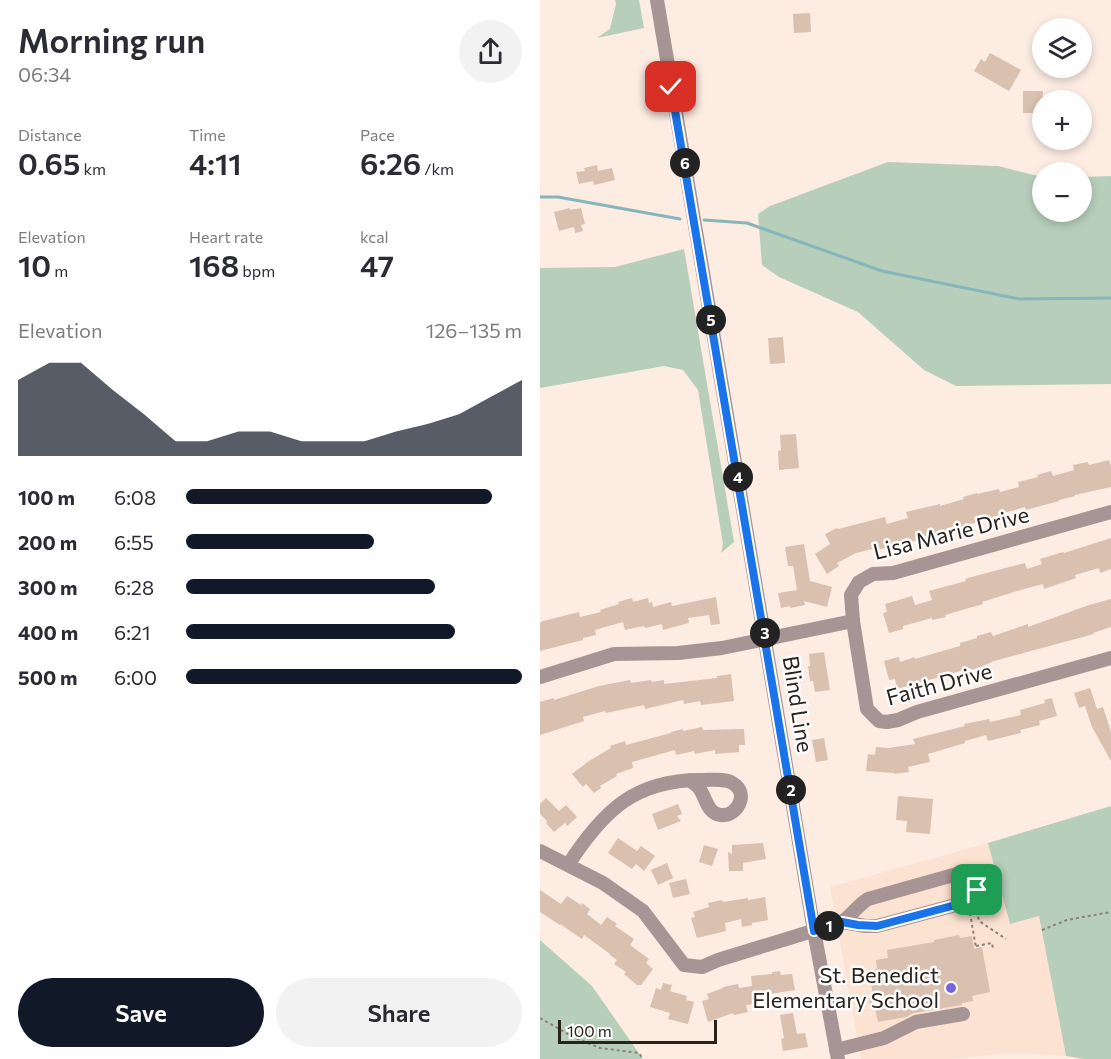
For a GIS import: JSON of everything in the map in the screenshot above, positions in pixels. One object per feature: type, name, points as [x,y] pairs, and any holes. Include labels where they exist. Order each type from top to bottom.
[{"type":"street","name":"Blind Line","points":[[657,0],[814,931],[837,1054]]},
{"type":"street","name":"Lisa Marie Drive","points":[[853,621],[851,595],[859,582],[873,574],[893,573],[1111,512]]},
{"type":"street","points":[[540,677],[614,654],[678,653],[722,648],[853,621]]},
{"type":"street","name":"Faith Drive","points":[[853,621],[867,709],[879,721],[898,720],[917,712],[1111,658]]},
{"type":"street","points":[[568,865],[604,817],[630,796],[649,787],[689,780]]},
{"type":"street","points":[[540,851],[603,883],[643,911],[684,965],[702,967],[842,922],[868,899],[958,873],[964,872],[976,880],[977,893],[963,903],[877,926],[842,922]]},
{"type":"street","points":[[837,1054],[884,1038],[916,1022],[963,1014]]},
{"type":"path","points":[[976,911],[982,923],[1006,939]]},
{"type":"path","points":[[1042,930],[1067,920],[1111,912]]},
{"type":"path","points":[[970,913],[976,947],[992,943],[993,949]]},
{"type":"path","points":[[540,1018],[573,1037],[600,1048],[639,1053],[644,1059]]},
{"type":"shaded area","name":"St. Benedict Elementary School","points":[[988,843],[1010,923],[1039,916],[1066,1056],[1004,1054],[949,1059],[861,1059],[830,887]]},
{"type":"green space","points":[[615,0],[639,0],[644,28],[597,38],[610,29]]},
{"type":"green space","points":[[888,162],[998,166],[1032,174],[1032,222],[1092,222],[1092,177],[1111,176],[1111,384],[956,386],[924,370],[858,312],[779,277],[762,265],[758,214],[770,206]]},
{"type":"green space","points":[[684,249],[734,542],[721,553],[723,544],[698,390],[683,370],[664,366],[540,388],[540,268],[615,267]]},
{"type":"green space","points":[[1111,806],[1111,1059],[1084,1059],[1066,1056],[1039,916],[1010,924],[988,843]]},
{"type":"green space","points":[[540,940],[592,986],[643,1059],[540,1059]]},
{"type":"building","points":[[810,13],[811,32],[794,33],[793,14]]},
{"type":"building","points":[[990,53],[1021,70],[1009,91],[974,71],[981,59],[985,62]]},
{"type":"building","points":[[1023,91],[1032,91],[1032,113],[1023,113]]},
{"type":"building","points":[[597,165],[598,171],[612,168],[615,180],[594,185],[593,181],[579,184],[576,172],[585,171],[584,168]]},
{"type":"building","points":[[570,208],[570,210],[581,208],[585,224],[581,225],[583,231],[575,233],[574,227],[559,231],[554,212]]},
{"type":"building","points":[[783,337],[785,363],[770,364],[768,338]]},
{"type":"building","points":[[796,434],[799,468],[779,470],[780,435]]},
{"type":"building","points":[[1109,460],[1111,487],[1026,510],[1025,507],[901,545],[856,553],[837,563],[839,566],[827,574],[815,554],[830,544],[825,534],[837,528],[885,517],[887,524],[908,518],[906,512],[940,504],[940,506],[977,493],[999,489],[1000,492],[1019,487],[1018,482],[1038,477],[1037,475],[1051,471],[1053,476],[1074,470],[1073,465],[1088,462],[1089,465]]},
{"type":"building","points":[[1111,538],[1111,569],[1100,573],[1099,568],[1075,575],[1076,578],[1044,589],[1043,584],[1024,589],[945,615],[946,617],[932,620],[932,618],[903,626],[903,629],[889,633],[883,613],[887,612],[885,604],[912,596],[915,605],[932,600],[929,591],[1025,563],[1027,569],[1042,564],[1040,559]]},
{"type":"building","points":[[804,544],[810,581],[832,587],[827,607],[804,601],[805,605],[781,608],[778,593],[797,590],[793,566],[788,566],[785,547]]},
{"type":"building","points":[[716,597],[720,624],[711,625],[709,615],[688,618],[689,623],[663,630],[662,624],[625,630],[623,622],[595,630],[596,635],[583,638],[583,640],[540,651],[540,623],[543,621],[579,612],[580,617],[601,612],[600,610],[632,598],[633,602],[648,598],[653,607],[671,602],[672,606]]},
{"type":"building","points":[[1111,599],[1111,627],[1094,634],[897,689],[895,679],[889,680],[884,661],[899,657],[900,662],[915,657],[915,659],[960,646],[960,643],[977,638],[977,636],[991,632],[993,636],[1028,624],[1028,627]]},
{"type":"building","points":[[824,652],[830,690],[815,692],[813,681],[810,681],[809,654]]},
{"type":"building","points":[[731,674],[734,701],[701,705],[700,701],[684,704],[683,700],[645,709],[644,705],[606,713],[605,711],[583,717],[584,721],[540,735],[540,702],[630,680],[631,683],[664,680],[664,684],[717,678],[717,676]]},
{"type":"building","points":[[1090,688],[1097,709],[1103,707],[1111,732],[1111,761],[1092,727],[1085,706],[1079,708],[1074,693]]},
{"type":"building","points":[[1052,698],[1057,716],[1039,721],[1040,725],[1020,730],[1021,733],[988,741],[986,735],[965,741],[965,743],[928,754],[930,762],[908,767],[909,772],[894,774],[866,771],[868,754],[875,755],[876,747],[889,748],[915,744],[913,739],[965,726],[964,724],[989,719],[990,722],[1021,715],[1020,710],[1045,703],[1044,700]]},
{"type":"building","points":[[702,727],[703,730],[744,729],[745,745],[739,745],[739,752],[715,754],[715,750],[695,754],[694,751],[676,755],[675,750],[632,762],[633,768],[616,774],[617,776],[600,786],[601,788],[594,793],[586,784],[583,787],[572,774],[611,748],[610,746],[625,741],[626,745],[683,729],[683,731]]},
{"type":"building","points":[[824,738],[828,760],[816,762],[812,740]]},
{"type":"building","points":[[898,796],[933,799],[930,834],[906,832],[907,821],[896,820]]},
{"type":"building","points":[[546,798],[559,811],[566,805],[577,817],[567,826],[565,823],[554,832],[540,814],[540,804]]},
{"type":"building","points":[[678,804],[682,814],[677,816],[681,821],[658,830],[652,814]]},
{"type":"building","points":[[618,838],[637,851],[641,846],[655,856],[644,871],[636,864],[632,869],[608,853]]},
{"type":"building","points":[[763,843],[766,859],[743,863],[743,871],[729,871],[728,852],[732,854],[732,845]]},
{"type":"building","points":[[704,845],[718,849],[712,866],[699,862]]},
{"type":"building","points":[[667,863],[673,878],[658,885],[651,870]]},
{"type":"building","points":[[686,879],[690,894],[673,898],[669,883]]},
{"type":"building","points":[[540,890],[561,904],[567,896],[581,905],[582,903],[590,909],[587,914],[601,925],[607,917],[617,924],[615,926],[634,939],[630,945],[649,959],[646,963],[653,969],[641,985],[637,985],[624,974],[626,972],[614,964],[617,960],[584,935],[582,939],[540,912]]},
{"type":"building","points":[[765,897],[768,920],[742,927],[741,919],[725,923],[726,931],[697,938],[691,918],[695,917],[693,912],[709,907],[708,903],[722,900],[723,902]]},
{"type":"building","points":[[959,935],[960,938],[972,936],[974,949],[982,947],[990,992],[972,996],[973,1001],[962,1003],[962,1005],[878,1022],[874,1003],[870,1004],[869,996],[873,995],[869,971],[877,969],[876,960],[888,958],[887,950]]},
{"type":"building","points":[[780,971],[781,975],[792,974],[795,990],[764,995],[765,1003],[746,1005],[748,1012],[734,1015],[733,1013],[708,1022],[702,1001],[709,999],[707,994],[738,984],[739,988],[752,986],[751,976]]},
{"type":"building","points":[[663,983],[672,985],[670,991],[687,996],[686,1000],[694,1002],[688,1024],[668,1019],[670,1013],[650,1007],[656,988],[661,990]]},
{"type":"building","points":[[793,1013],[797,1034],[805,1033],[808,1047],[783,1051],[781,1039],[784,1038],[780,1015]]},
{"type":"waterway","points":[[540,197],[558,197],[680,219]]},
{"type":"waterway","points":[[704,220],[747,223],[882,271],[1019,299],[1111,298]]},
{"type":"place","name":"St. Benedict Elementary School","points":[[951,988]]},
{"type":"route","points":[[671,87],[814,931],[842,922],[877,926],[963,903],[975,896],[977,890]]}]
